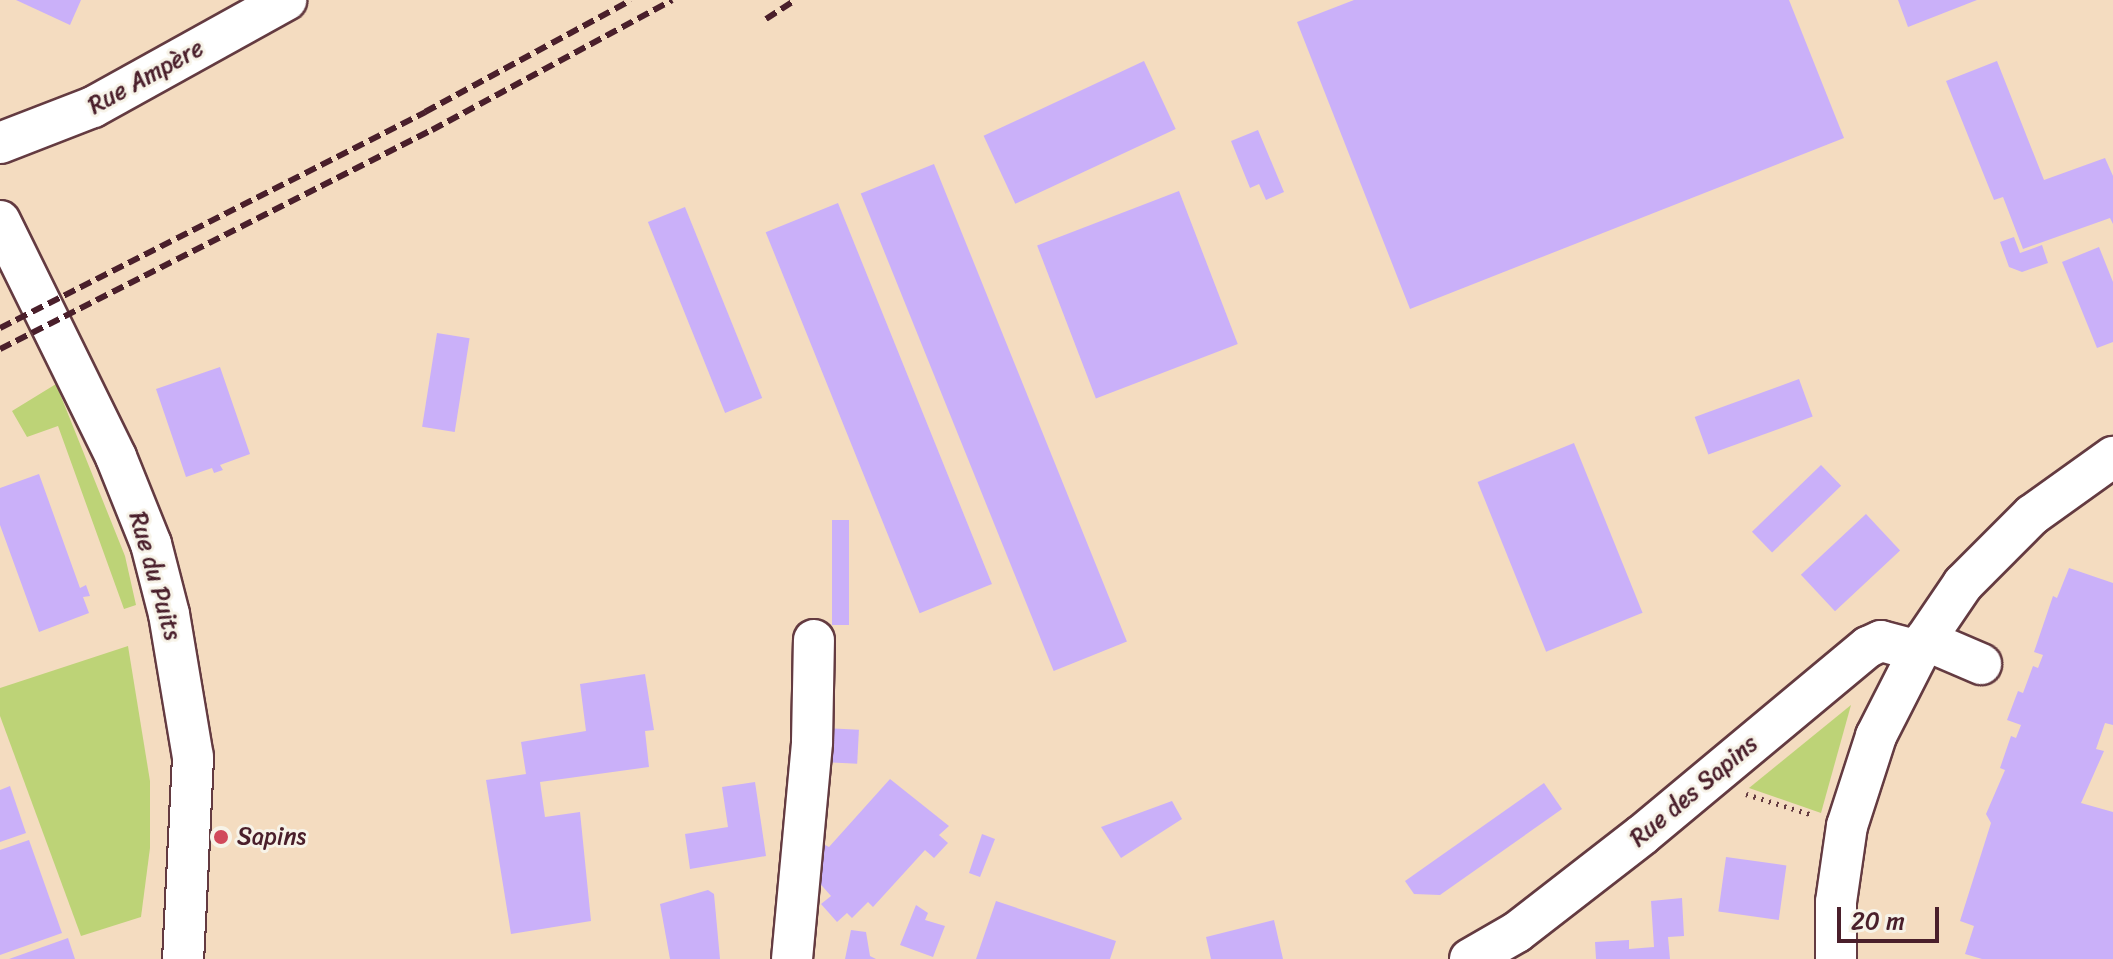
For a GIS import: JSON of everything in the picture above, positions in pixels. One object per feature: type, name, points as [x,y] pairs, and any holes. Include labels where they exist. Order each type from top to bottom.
[{"type":"street","name":"Rue Ampère","points":[[0,143],[93,107],[286,0]]},
{"type":"street","name":"Rue du Puits","points":[[0,221],[116,457],[151,544],[169,614],[193,757],[183,959]]},
{"type":"street","points":[[1836,959],[1836,902],[1847,826],[1876,736],[1922,646],[1963,584],[2032,515],[2113,457]]},
{"type":"street","points":[[792,959],[812,742],[814,640]]},
{"type":"street","name":"Rue des Sapins","points":[[1470,959],[1517,932],[1642,835],[1868,647],[1881,641],[1922,646],[1981,664]]},
{"type":"path","points":[[1738,791],[1824,819]]},
{"type":"green space","points":[[56,384],[125,556],[136,605],[124,609],[58,426],[27,437],[12,411]]},
{"type":"green space","points":[[128,646],[150,781],[150,848],[141,917],[81,936],[0,716],[0,688]]},
{"type":"green space","points":[[1851,705],[1821,813],[1749,788]]},
{"type":"building","points":[[16,0],[81,0],[70,25]]},
{"type":"building","points":[[1354,0],[1789,0],[1844,138],[1410,309],[1297,22]]},
{"type":"building","points":[[1898,0],[1977,0],[1908,27]]},
{"type":"building","points":[[1144,61],[1176,129],[1015,204],[984,136]]},
{"type":"building","points":[[1997,61],[2044,180],[2105,158],[2113,176],[2113,224],[2110,218],[2023,249],[2003,197],[1994,200],[1946,81]]},
{"type":"building","points":[[1258,130],[1284,192],[1266,200],[1259,184],[1250,188],[1231,141]]},
{"type":"building","points":[[934,164],[1127,641],[1054,671],[861,194]]},
{"type":"building","points":[[1179,191],[1238,344],[1096,399],[1037,245]]},
{"type":"building","points":[[838,203],[992,584],[920,613],[766,232]]},
{"type":"building","points":[[685,207],[762,398],[725,413],[648,222]]},
{"type":"building","points":[[2014,237],[2020,253],[2042,245],[2048,263],[2022,272],[2009,267],[2000,242]]},
{"type":"building","points":[[2099,247],[2113,282],[2113,342],[2097,348],[2062,262]]},
{"type":"building","points":[[437,333],[470,338],[455,432],[422,427]]},
{"type":"building","points":[[220,367],[250,454],[220,465],[223,470],[214,473],[212,468],[186,477],[156,389]]},
{"type":"building","points":[[1799,379],[1813,417],[1708,455],[1695,417]]},
{"type":"building","points":[[1574,443],[1643,613],[1546,652],[1478,482]]},
{"type":"building","points":[[1821,465],[1841,486],[1772,553],[1752,532]]},
{"type":"building","points":[[39,474],[80,588],[86,585],[90,596],[83,597],[89,613],[39,632],[0,525],[0,488]]},
{"type":"building","points":[[1866,514],[1900,551],[1835,611],[1801,575]]},
{"type":"building","points":[[832,520],[849,520],[849,625],[832,625]]},
{"type":"building","points":[[2069,568],[2113,583],[2113,725],[2105,723],[2096,749],[2104,751],[2081,803],[2113,812],[2113,959],[1982,959],[1965,954],[1974,926],[1960,921],[1991,823],[1986,814],[2005,770],[2000,768],[2011,736],[2016,738],[2021,725],[2007,720],[2018,691],[2023,693],[2033,666],[2038,668],[2043,655],[2034,652],[2053,596],[2057,598]]},
{"type":"building","points":[[645,674],[654,730],[645,731],[649,767],[540,782],[545,817],[580,812],[591,921],[511,934],[486,780],[526,774],[521,742],[586,731],[580,684]]},
{"type":"building","points":[[824,728],[859,730],[857,764],[822,762]]},
{"type":"building","points":[[890,779],[949,826],[939,835],[948,843],[934,858],[925,850],[873,907],[868,902],[852,918],[847,913],[837,922],[821,904],[831,896],[808,870],[813,839],[829,847]]},
{"type":"building","points":[[755,782],[766,856],[690,869],[685,834],[728,827],[722,787]]},
{"type":"building","points":[[1544,783],[1562,809],[1440,895],[1414,894],[1405,881]]},
{"type":"building","points":[[10,786],[26,833],[0,842],[0,790]]},
{"type":"building","points":[[1172,801],[1182,819],[1121,858],[1101,827]]},
{"type":"building","points":[[982,834],[995,839],[980,877],[969,873]]},
{"type":"building","points":[[29,840],[62,933],[0,955],[0,850]]},
{"type":"building","points":[[1726,857],[1786,865],[1779,920],[1718,911]]},
{"type":"building","points":[[708,890],[714,894],[720,959],[670,959],[660,904]]},
{"type":"building","points":[[1682,898],[1684,936],[1668,937],[1670,959],[1596,959],[1595,942],[1629,940],[1629,949],[1654,947],[1651,901]]},
{"type":"building","points":[[996,901],[1116,941],[1110,959],[976,959]]},
{"type":"building","points":[[916,905],[928,913],[925,920],[945,926],[933,957],[900,945]]},
{"type":"building","points":[[1274,920],[1283,959],[1211,959],[1206,937]]},
{"type":"building","points":[[851,930],[866,932],[870,956],[876,959],[845,959]]},
{"type":"building","points":[[68,938],[75,959],[9,959]]},
{"type":"railway","points":[[0,328],[425,112],[631,0]]},
{"type":"railway","points":[[0,349],[432,130],[672,0]]},
{"type":"railway","points":[[766,19],[795,0]]},
{"type":"place","name":"Sapins","points":[[221,837]]}]
